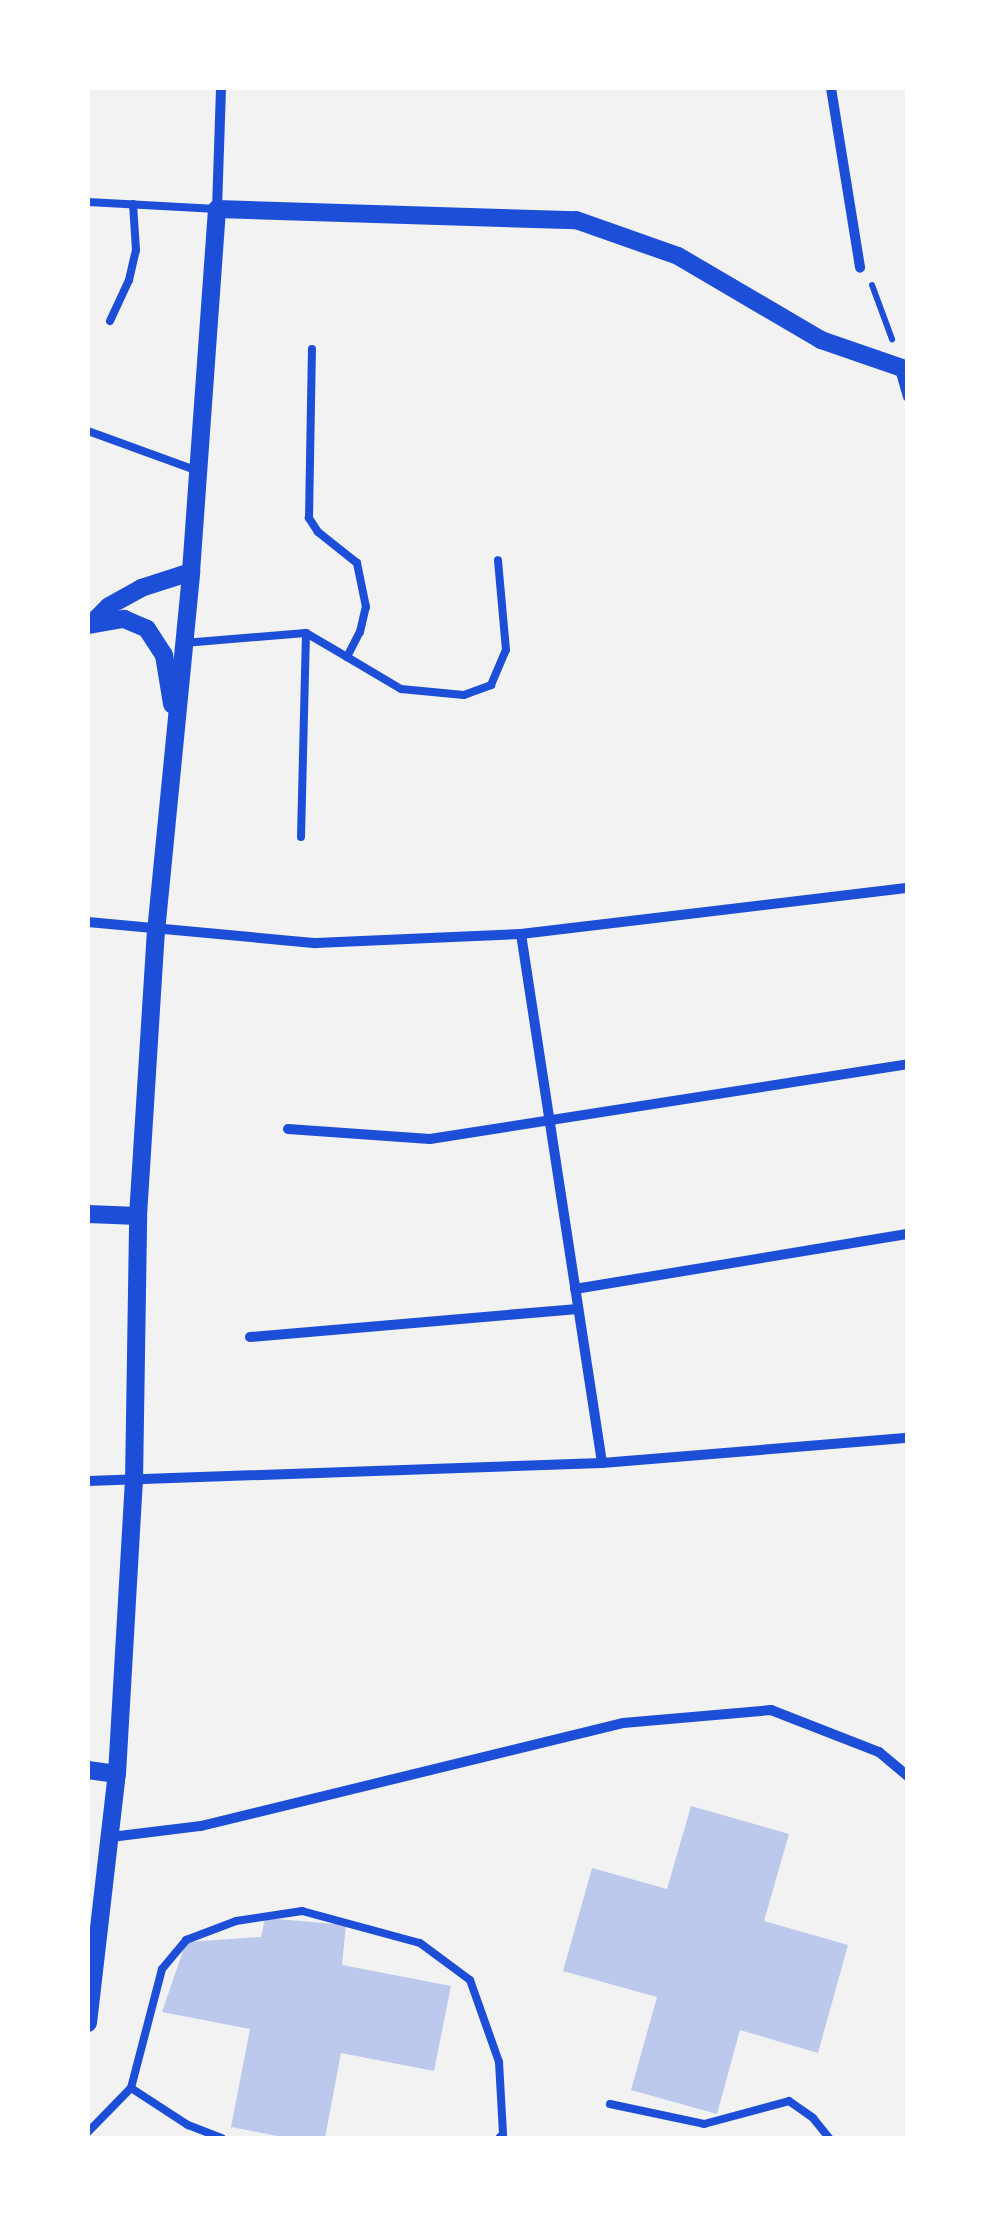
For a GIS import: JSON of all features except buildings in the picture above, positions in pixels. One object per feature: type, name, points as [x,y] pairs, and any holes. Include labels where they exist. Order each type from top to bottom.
[{"type":"street","points":[[88,2023],[117,1774],[134,1482],[138,1216],[156,932],[198,471],[221,88]]},
{"type":"street","points":[[832,88],[860,268]]},
{"type":"street","points":[[216,209],[576,220],[678,256],[821,340],[904,370],[908,397]]},
{"type":"street","points":[[88,627],[109,606],[141,588],[190,572]]},
{"type":"street","points":[[88,627],[124,619],[137,622],[157,639],[176,729]]},
{"type":"street","points":[[88,922],[156,932],[316,943],[521,934],[908,888]]},
{"type":"street","points":[[521,934],[602,1463]]},
{"type":"street","points":[[288,1129],[430,1139],[908,1064]]},
{"type":"street","points":[[88,1214],[138,1216]]},
{"type":"street","points":[[574,1289],[908,1234]]},
{"type":"street","points":[[250,1337],[578,1309]]},
{"type":"street","points":[[88,1481],[602,1463],[908,1438]]},
{"type":"street","points":[[111,1837],[201,1826],[623,1722],[771,1710],[879,1752],[908,1776]]},
{"type":"street","points":[[88,1770],[117,1774]]},
{"type":"lane","points":[[88,202],[216,209]]},
{"type":"lane","points":[[110,320],[129,280],[136,250],[134,204]]},
{"type":"lane","points":[[312,349],[309,518],[318,532],[356,563],[365,584],[366,607],[347,657]]},
{"type":"lane","points":[[88,432],[198,471]]},
{"type":"lane","points":[[184,643],[306,634],[401,689],[464,695],[491,685],[506,650],[498,560]]},
{"type":"lane","points":[[301,837],[306,634]]},
{"type":"lane","points":[[88,2132],[132,2088],[162,1968],[186,1940],[236,1921],[302,1911],[420,1943],[470,1980],[500,2062],[503,2134],[499,2138]]},
{"type":"lane","points":[[132,2088],[188,2126],[222,2138]]},
{"type":"lane","points":[[610,2104],[704,2124],[789,2101],[814,2118],[829,2138]]},
{"type":"path","points":[[860,268],[880,295],[904,370]]}]
